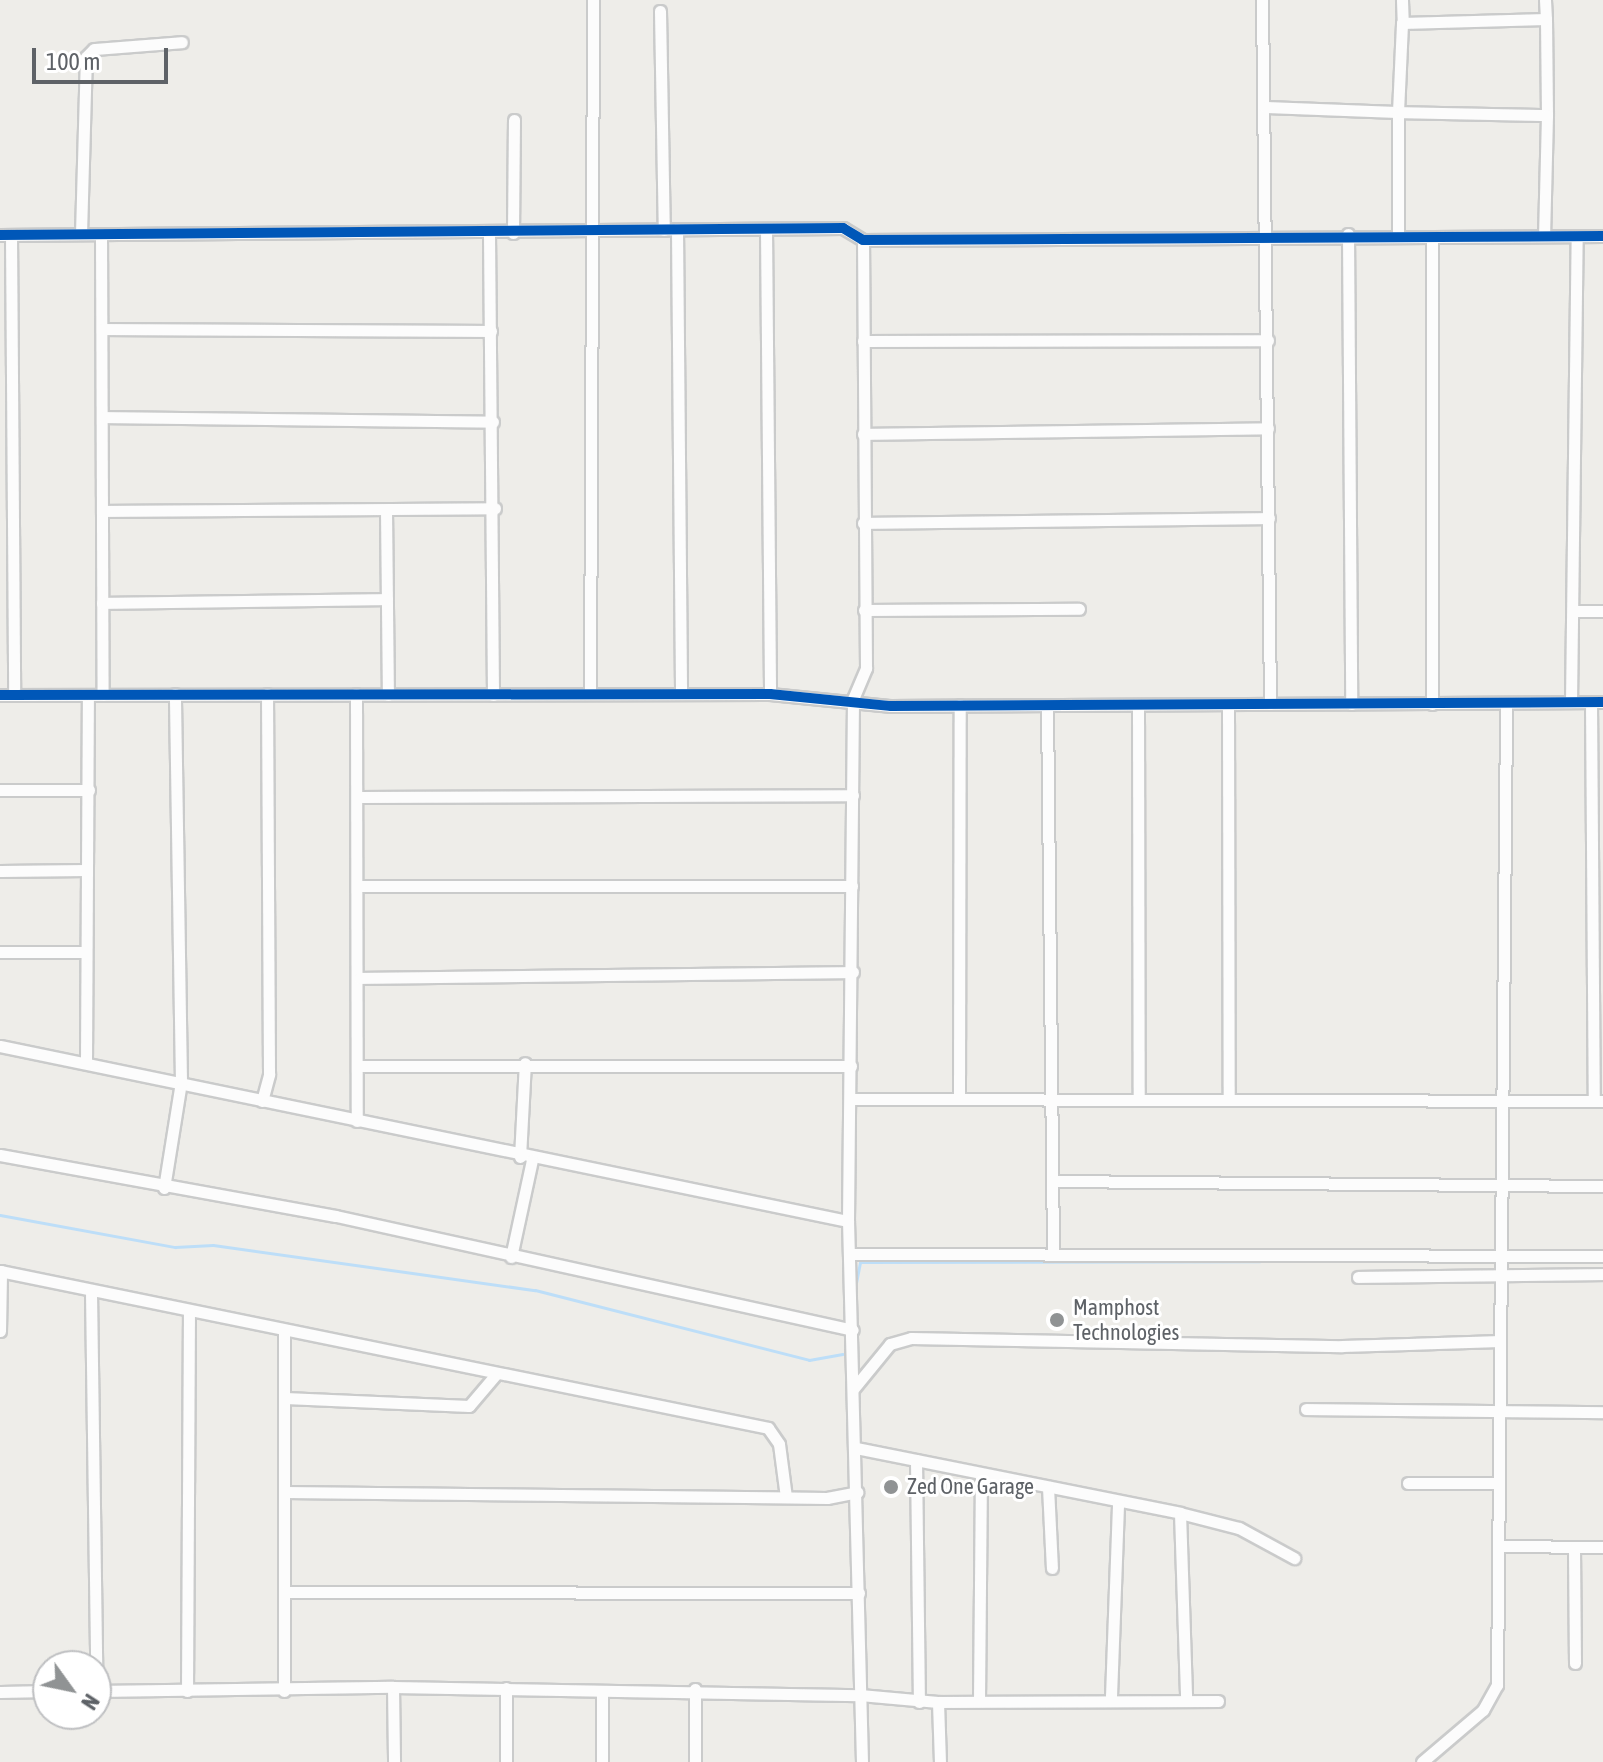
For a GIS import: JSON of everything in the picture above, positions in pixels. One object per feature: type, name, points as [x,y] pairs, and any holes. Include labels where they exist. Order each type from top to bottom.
[{"type":"street","points":[[590,694],[588,232],[593,0]]},
{"type":"street","points":[[1262,0],[1268,238],[1270,704]]},
{"type":"street","points":[[1398,236],[1402,0]]},
{"type":"street","points":[[1544,235],[1547,115],[1545,0]]},
{"type":"street","points":[[660,11],[664,230]]},
{"type":"street","points":[[1403,23],[1546,19]]},
{"type":"street","points":[[81,234],[86,57],[94,49],[182,42]]},
{"type":"street","points":[[1265,107],[1547,115]]},
{"type":"street","points":[[513,233],[514,120]]},
{"type":"street","points":[[14,695],[6,235],[489,234],[843,228],[863,240],[1268,238],[1348,234],[1603,236]]},
{"type":"street","points":[[677,229],[681,694]]},
{"type":"street","points":[[766,229],[770,694]]},
{"type":"street","points":[[101,234],[103,695]]},
{"type":"street","points":[[489,234],[495,508],[493,695]]},
{"type":"street","points":[[1348,234],[1351,704]]},
{"type":"street","points":[[1571,702],[1575,611],[1577,236]]},
{"type":"street","points":[[1432,237],[1432,704]]},
{"type":"street","points":[[862,1762],[852,1254],[848,1221],[853,972],[853,699],[866,668],[863,240]]},
{"type":"street","points":[[102,329],[491,331]]},
{"type":"street","points":[[863,341],[1268,340]]},
{"type":"street","points":[[103,417],[493,422]]},
{"type":"street","points":[[863,434],[1268,428]]},
{"type":"street","points":[[102,511],[495,508]]},
{"type":"street","points":[[386,510],[388,695]]},
{"type":"street","points":[[863,523],[1269,518]]},
{"type":"street","points":[[102,603],[387,599]]},
{"type":"street","points":[[864,610],[1079,609]]},
{"type":"street","points":[[1575,611],[1603,611]]},
{"type":"street","points":[[164,1188],[181,1082],[175,694]]},
{"type":"street","points":[[262,1101],[269,1074],[267,694]]},
{"type":"street","points":[[356,694],[360,978],[357,1121]]},
{"type":"street","points":[[0,695],[770,694],[960,705],[1597,702],[1598,1101],[851,1099]]},
{"type":"street","points":[[86,1062],[88,695]]},
{"type":"street","points":[[1228,704],[1229,1098]]},
{"type":"street","points":[[1422,1762],[1433,1757],[1494,1697],[1502,1546],[1499,1483],[1506,1185],[1506,704]]},
{"type":"street","points":[[959,1099],[960,705]]},
{"type":"street","points":[[1047,705],[1053,1255]]},
{"type":"street","points":[[1138,705],[1139,1099]]},
{"type":"street","points":[[0,790],[89,790]]},
{"type":"street","points":[[358,797],[853,795]]},
{"type":"street","points":[[0,871],[87,870]]},
{"type":"street","points":[[358,886],[852,886]]},
{"type":"street","points":[[0,952],[86,952]]},
{"type":"street","points":[[360,978],[853,972]]},
{"type":"street","points":[[0,1046],[181,1082],[532,1160],[848,1221]]},
{"type":"street","points":[[360,1066],[525,1063],[851,1066]]},
{"type":"street","points":[[520,1157],[525,1063]]},
{"type":"street","points":[[0,1155],[164,1188],[336,1216],[853,1330]]},
{"type":"street","points":[[511,1257],[532,1160]]},
{"type":"street","points":[[1052,1181],[1603,1186]]},
{"type":"street","points":[[852,1254],[1603,1256]]},
{"type":"street","points":[[0,1331],[0,1271],[284,1333],[768,1428],[779,1444],[786,1497]]},
{"type":"street","points":[[1358,1277],[1603,1274]]},
{"type":"street","points":[[91,1292],[96,1650]]},
{"type":"street","points":[[187,1691],[189,1311]]},
{"type":"street","points":[[284,1333],[284,1691]]},
{"type":"street","points":[[854,1388],[890,1344],[911,1338],[1327,1346],[1500,1341]]},
{"type":"street","points":[[285,1398],[469,1406],[497,1373]]},
{"type":"street","points":[[1306,1409],[1603,1412]]},
{"type":"street","points":[[856,1448],[1180,1513],[1239,1528],[1294,1558]]},
{"type":"street","points":[[916,1460],[919,1702]]},
{"type":"street","points":[[979,1700],[981,1475]]},
{"type":"street","points":[[1408,1483],[1499,1483]]},
{"type":"street","points":[[1048,1487],[1052,1568]]},
{"type":"street","points":[[285,1492],[786,1497],[857,1492]]},
{"type":"street","points":[[1111,1696],[1118,1501]]},
{"type":"street","points":[[1180,1513],[1186,1697]]},
{"type":"street","points":[[1502,1546],[1603,1547]]},
{"type":"street","points":[[1574,1549],[1575,1663]]},
{"type":"street","points":[[285,1592],[859,1593]]},
{"type":"street","points":[[112,1691],[284,1691],[393,1687],[602,1691],[695,1689],[860,1695],[919,1702],[1111,1696],[1186,1697],[1218,1701]]},
{"type":"street","points":[[393,1687],[394,1762]]},
{"type":"street","points":[[506,1688],[506,1762]]},
{"type":"street","points":[[695,1689],[695,1762]]},
{"type":"street","points":[[0,1692],[32,1691]]},
{"type":"street","points":[[602,1691],[602,1762]]},
{"type":"street","points":[[938,1702],[940,1762]]},
{"type":"waterway","points":[[0,1215],[175,1247],[213,1245],[535,1290],[809,1360],[842,1354]]},
{"type":"waterway","points":[[855,1288],[860,1262],[1260,1261]]},
{"type":"cycle path","points":[[0,235],[843,228],[863,240],[1603,236]]},
{"type":"cycle path","points":[[0,695],[770,694],[891,706],[1603,702]]},
{"type":"place","name":"Mamphost Technologies","points":[[1057,1320]]},
{"type":"place","name":"Zed One Garage","points":[[891,1487]]}]
